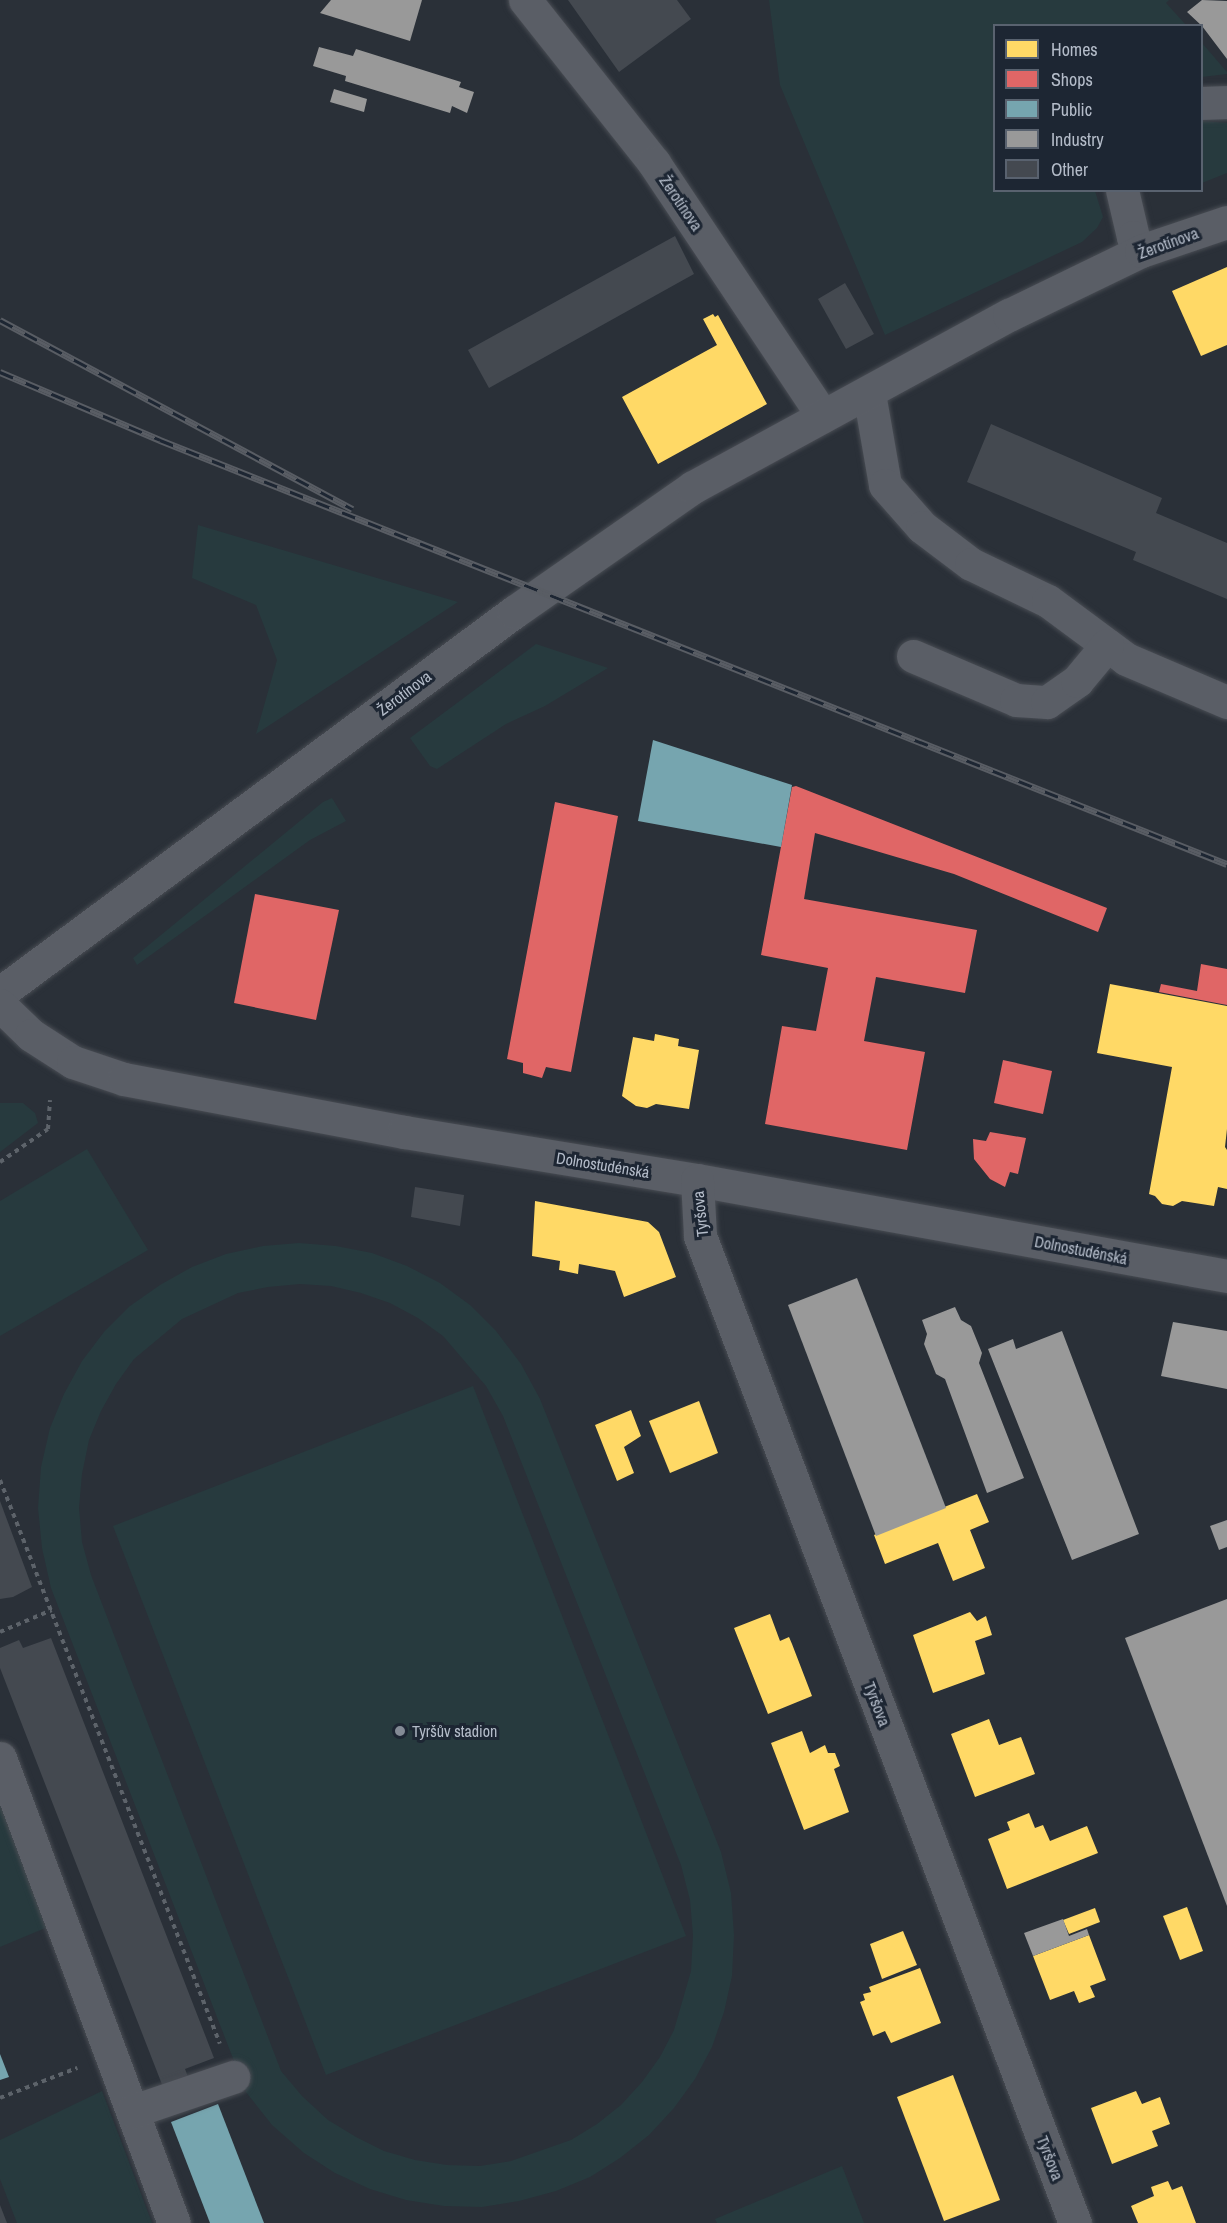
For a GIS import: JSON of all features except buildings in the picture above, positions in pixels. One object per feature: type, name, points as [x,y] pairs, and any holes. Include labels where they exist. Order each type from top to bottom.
[{"type":"street","name":"Žerotínova","points":[[525,0],[654,163],[823,416]]},
{"type":"street","points":[[1203,103],[1227,102]]},
{"type":"street","points":[[1122,192],[1133,237],[1142,251]]},
{"type":"street","name":"Žerotínova","points":[[0,993],[504,619],[642,520],[693,487],[1009,315],[1142,251],[1227,222]]},
{"type":"street","points":[[869,393],[885,485],[921,527],[971,564],[1048,601],[1126,659],[1227,702]]},
{"type":"street","points":[[913,656],[1016,700],[1047,702],[1077,681],[1107,645]]},
{"type":"street","name":"Dolnostudénská","points":[[0,1005],[31,1035],[73,1062],[124,1079],[404,1132],[697,1180],[1227,1276]]},
{"type":"street","name":"Tyršova","points":[[697,1180],[700,1236],[1075,2223]]},
{"type":"street","points":[[0,1758],[174,2223]]},
{"type":"street","points":[[132,2111],[233,2077]]},
{"type":"path","points":[[0,1162],[48,1129],[50,1100]]},
{"type":"path","points":[[0,1480],[233,2077]]},
{"type":"path","points":[[0,1632],[52,1611]]},
{"type":"path","points":[[0,2098],[112,2055]]},
{"type":"green space","points":[[769,0],[1169,0],[1166,3],[1185,24],[993,24],[993,192],[1095,192],[1103,217],[1097,228],[1082,242],[885,335],[780,85]]},
{"type":"green space","points":[[1203,44],[1227,72],[1227,74],[1203,77]]},
{"type":"green space","points":[[1203,121],[1227,123],[1227,173],[1203,183]]},
{"type":"green space","points":[[198,525],[458,602],[256,734],[277,660],[256,605],[192,578]]},
{"type":"green space","points":[[536,644],[608,668],[545,706],[506,724],[437,769],[430,766],[410,738]]},
{"type":"green space","points":[[332,798],[346,821],[310,840],[137,965],[133,958],[323,802]]},
{"type":"green space","points":[[0,1103],[23,1103],[35,1113],[38,1123],[0,1152]]},
{"type":"green space","points":[[87,1149],[148,1250],[0,1336],[0,1201]]},
{"type":"green space","points":[[299,1243],[336,1246],[372,1253],[407,1266],[440,1283],[470,1305],[496,1331],[521,1364],[540,1399],[721,1852],[731,1893],[734,1935],[732,1976],[724,2012],[712,2047],[695,2079],[674,2108],[649,2135],[620,2158],[590,2177],[556,2191],[519,2201],[482,2207],[444,2206],[406,2200],[370,2189],[335,2173],[304,2153],[272,2125],[246,2092],[51,1588],[42,1548],[38,1508],[41,1467],[50,1428],[64,1394],[82,1361],[104,1332],[130,1306],[160,1285],[192,1267],[226,1254],[263,1246]],"holes":[[[300,1284],[331,1286],[390,1303],[418,1318],[443,1336],[486,1386],[503,1416],[681,1865],[690,1900],[693,1935],[691,1971],[674,2030],[660,2057],[621,2105],[597,2124],[571,2140],[511,2161],[480,2166],[447,2165],[415,2160],[384,2151],[328,2120],[302,2096],[281,2071],[91,1575],[82,1542],[79,1508],[82,1474],[89,1440],[101,1411],[116,1384],[134,1359],[182,1319],[238,1293]]]},
{"type":"green space","name":"Tyršův stadion","points":[[473,1386],[686,1936],[326,2075],[113,1526]]},
{"type":"green space","points":[[0,1797],[50,1926],[0,1947]]},
{"type":"green space","points":[[102,2091],[152,2223],[17,2223],[0,2179],[0,2140]]},
{"type":"green space","points":[[842,2166],[864,2223],[717,2223],[715,2219]]},
{"type":"railway","points":[[0,320],[353,509]]},
{"type":"railway","points":[[0,372],[160,440],[1227,864]]},
{"type":"place","name":"Tyršův stadion","points":[[400,1731]]}]
